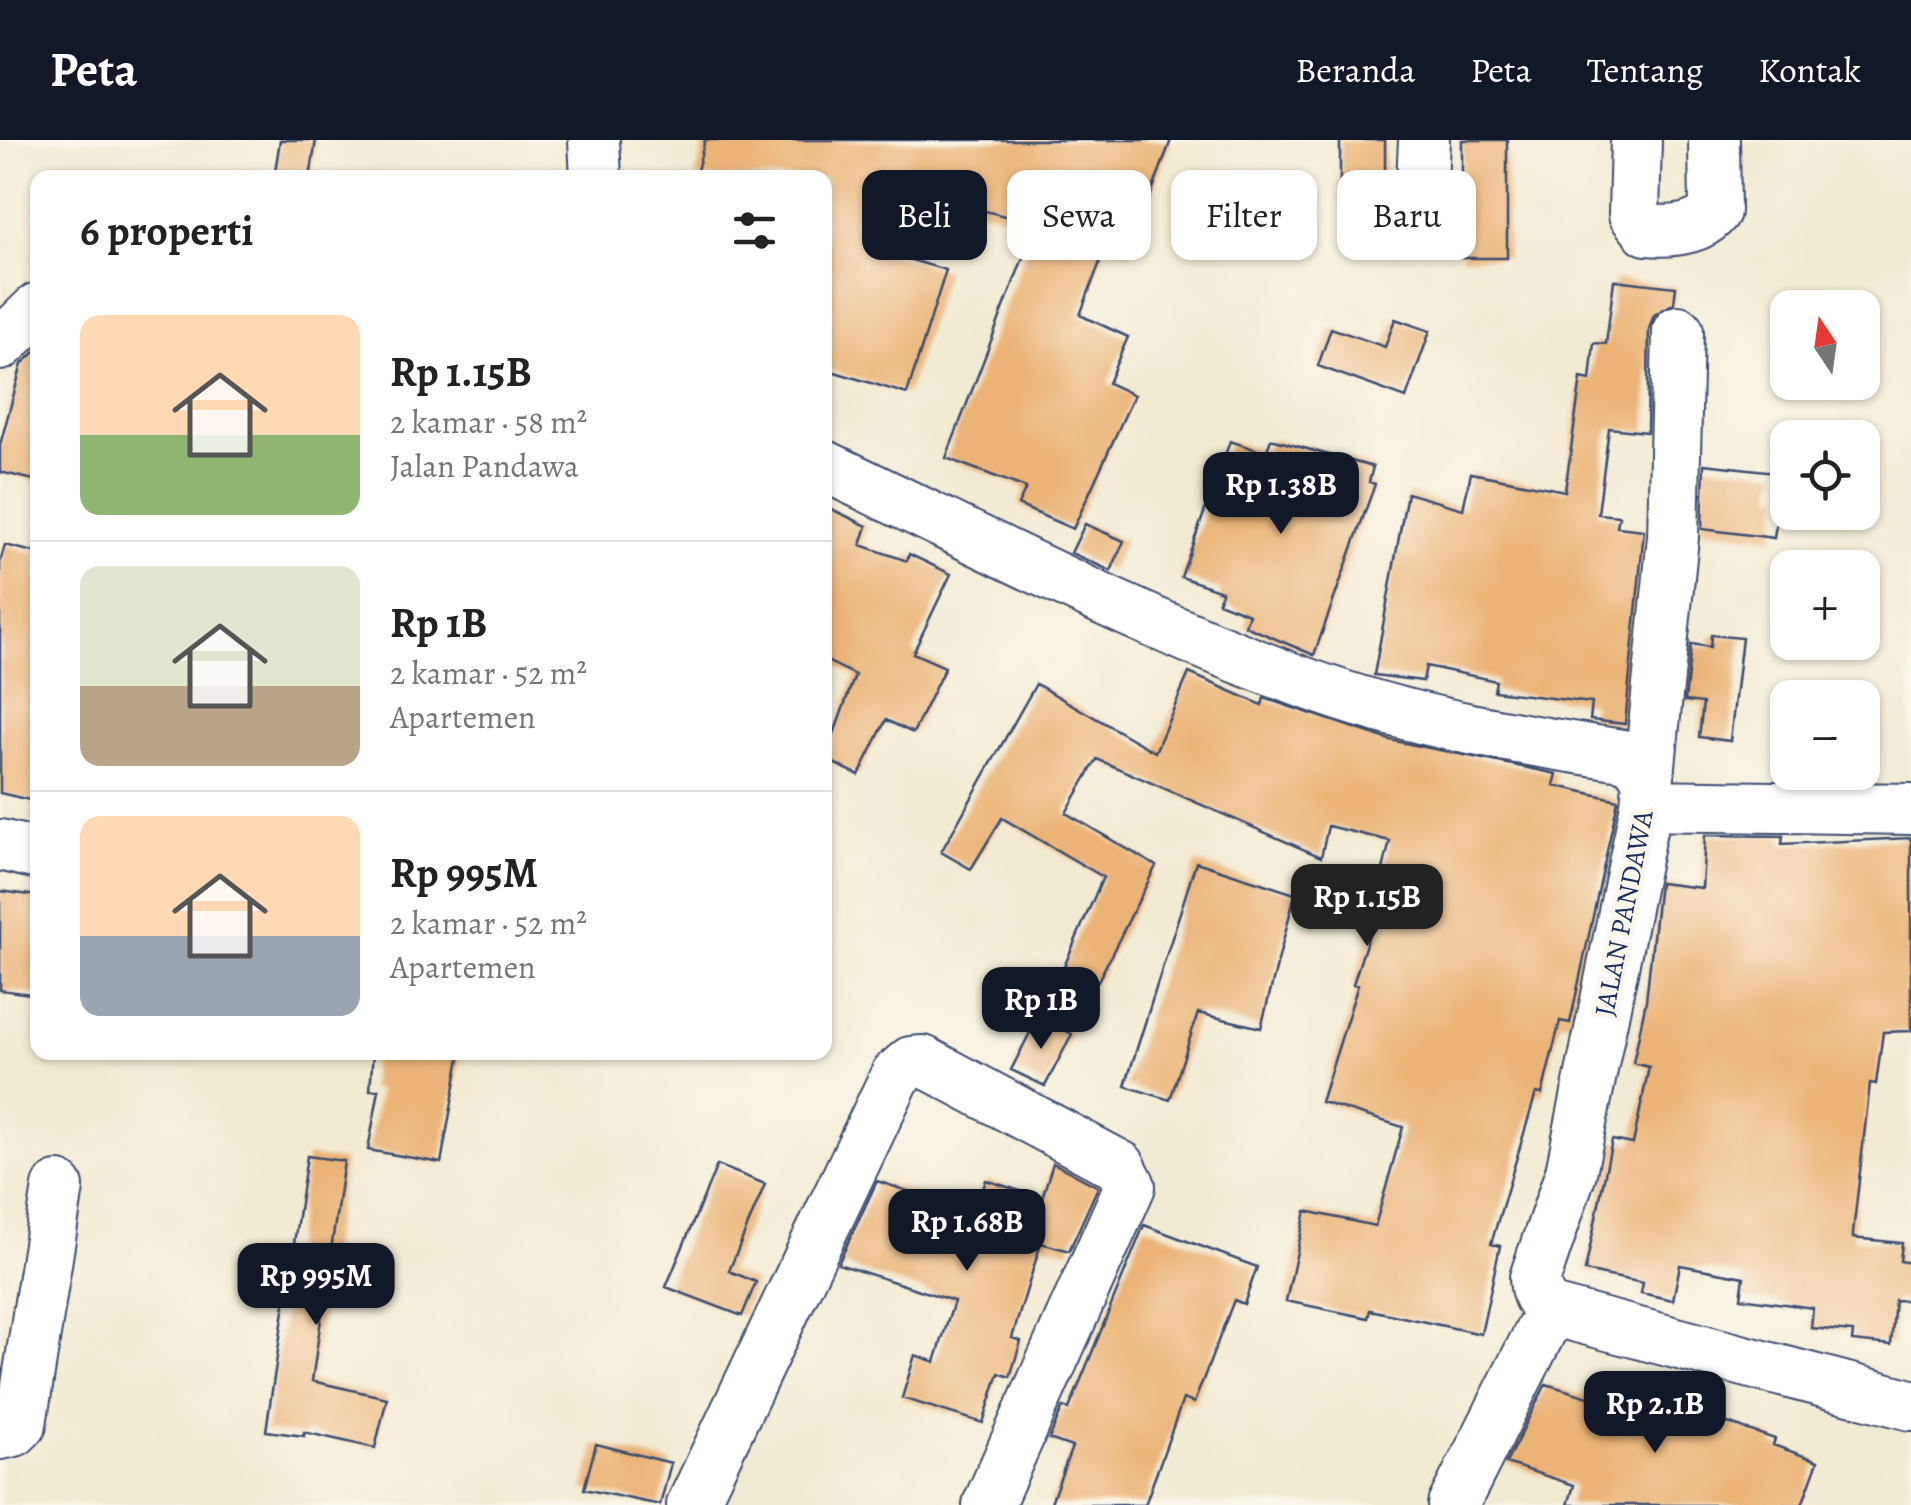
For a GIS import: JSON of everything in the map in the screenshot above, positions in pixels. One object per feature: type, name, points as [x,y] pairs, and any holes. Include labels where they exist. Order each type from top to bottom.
[{"type":"street","points":[[594,140],[596,170]]},
{"type":"street","points":[[1423,170],[1424,140]]},
{"type":"street","points":[[1636,140],[1634,214],[1647,230],[1658,231],[1693,227],[1715,210],[1714,140]]},
{"type":"street","points":[[0,345],[30,316]]},
{"type":"street","points":[[1678,331],[1673,536],[1646,791],[1911,809]]},
{"type":"street","name":"JALAN PANDAWA","points":[[832,469],[1154,622],[1327,691],[1504,736],[1635,760],[1646,791],[1571,1172],[1535,1278],[1540,1302],[1551,1310]]},
{"type":"street","points":[[0,845],[30,852]]},
{"type":"street","points":[[692,1505],[896,1075],[911,1062],[923,1061],[1120,1166],[1130,1186],[988,1505]]},
{"type":"street","points":[[0,1434],[21,1424],[58,1187]]},
{"type":"street","points":[[1453,1505],[1551,1310],[1911,1405]]},
{"type":"building","points":[[280,140],[316,140],[311,170],[275,170]]},
{"type":"building","points":[[705,140],[1171,140],[1151,194],[1151,170],[1007,170],[1007,217],[987,211],[987,170],[862,170],[862,260],[911,260],[946,270],[907,394],[832,371],[832,170],[697,170]]},
{"type":"building","points":[[1340,140],[1385,140],[1385,170],[1340,170]]},
{"type":"building","points":[[1462,140],[1507,140],[1507,258],[1476,258],[1476,170],[1462,170]]},
{"type":"building","points":[[1022,260],[1101,260],[1080,315],[1128,337],[1108,383],[1134,395],[1073,529],[1018,505],[1026,488],[946,458]]},
{"type":"building","points":[[1614,280],[1676,287],[1674,303],[1654,315],[1649,329],[1647,432],[1609,428],[1598,514],[1619,516],[1617,527],[1644,530],[1625,724],[1590,720],[1592,703],[1494,691],[1496,681],[1426,666],[1423,681],[1374,675],[1407,493],[1463,509],[1471,473],[1565,491],[1581,378],[1590,380],[1594,343],[1606,344]]},
{"type":"building","points":[[1395,319],[1430,331],[1406,398],[1318,366],[1331,328],[1385,347]]},
{"type":"building","points":[[30,356],[30,479],[0,472],[0,445],[22,364]]},
{"type":"building","points":[[1271,439],[1373,467],[1369,482],[1375,484],[1314,655],[1245,626],[1249,614],[1218,602],[1222,591],[1181,577],[1230,441],[1266,453]]},
{"type":"building","points":[[1704,464],[1770,471],[1770,530],[1775,530],[1774,538],[1702,529]]},
{"type":"building","points":[[832,509],[867,526],[861,545],[907,561],[909,554],[951,574],[913,653],[945,667],[913,733],[886,720],[859,775],[832,762],[832,739],[855,675],[832,664]]},
{"type":"building","points":[[1085,524],[1124,541],[1111,571],[1071,553]]},
{"type":"building","points":[[5,545],[30,551],[30,800],[0,793],[0,562]]},
{"type":"building","points":[[1711,635],[1742,638],[1730,741],[1699,737],[1703,703],[1685,701],[1691,644],[1710,647]]},
{"type":"building","points":[[1189,673],[1262,705],[1264,698],[1390,740],[1557,774],[1554,785],[1618,800],[1570,1023],[1560,1021],[1542,1094],[1536,1093],[1491,1244],[1500,1246],[1481,1334],[1370,1310],[1368,1318],[1286,1301],[1306,1211],[1375,1226],[1403,1127],[1321,1102],[1358,985],[1353,984],[1379,903],[1375,902],[1390,841],[1328,826],[1321,857],[1097,759],[1066,813],[1156,866],[1098,981],[1063,969],[1103,877],[1002,818],[971,869],[941,852],[1036,684],[1155,752]]},
{"type":"building","points":[[1705,835],[1783,836],[1782,844],[1911,838],[1911,1031],[1883,1032],[1876,1084],[1870,1083],[1853,1233],[1853,1238],[1902,1243],[1900,1261],[1911,1263],[1911,1301],[1895,1300],[1891,1345],[1852,1341],[1853,1332],[1811,1328],[1813,1308],[1741,1298],[1744,1277],[1680,1265],[1673,1300],[1641,1293],[1643,1283],[1585,1271],[1612,1140],[1633,1144],[1649,1067],[1633,1063],[1646,1001],[1659,883],[1702,888]]},
{"type":"building","points":[[1196,862],[1295,894],[1261,1028],[1198,1013],[1170,1100],[1125,1086]]},
{"type":"building","points":[[0,891],[30,895],[30,994],[0,990]]},
{"type":"building","points":[[1038,1017],[1072,1034],[1045,1086],[1011,1070]]},
{"type":"building","points":[[372,1060],[460,1060],[441,1163],[368,1150],[379,1090],[370,1090]]},
{"type":"building","points":[[307,1156],[344,1161],[312,1381],[387,1398],[375,1448],[304,1432],[304,1436],[266,1431]]},
{"type":"building","points":[[1053,1163],[1098,1187],[1069,1251],[1041,1243],[1012,1338],[1021,1341],[1010,1377],[999,1373],[983,1423],[902,1398],[915,1355],[935,1362],[954,1301],[838,1264],[877,1181],[975,1213],[986,1180],[1042,1198]]},
{"type":"building","points":[[717,1165],[765,1184],[729,1271],[756,1282],[742,1316],[666,1287]]},
{"type":"building","points":[[1144,1225],[1257,1267],[1244,1304],[1234,1300],[1194,1403],[1183,1399],[1145,1505],[1050,1505],[1072,1447],[1049,1439],[1063,1407],[1069,1409]]},
{"type":"building","points":[[1546,1384],[1601,1401],[1605,1391],[1693,1420],[1695,1412],[1775,1439],[1773,1445],[1818,1461],[1802,1505],[1568,1505],[1574,1485],[1506,1463]]},
{"type":"building","points":[[596,1444],[671,1463],[660,1505],[584,1489]]}]
